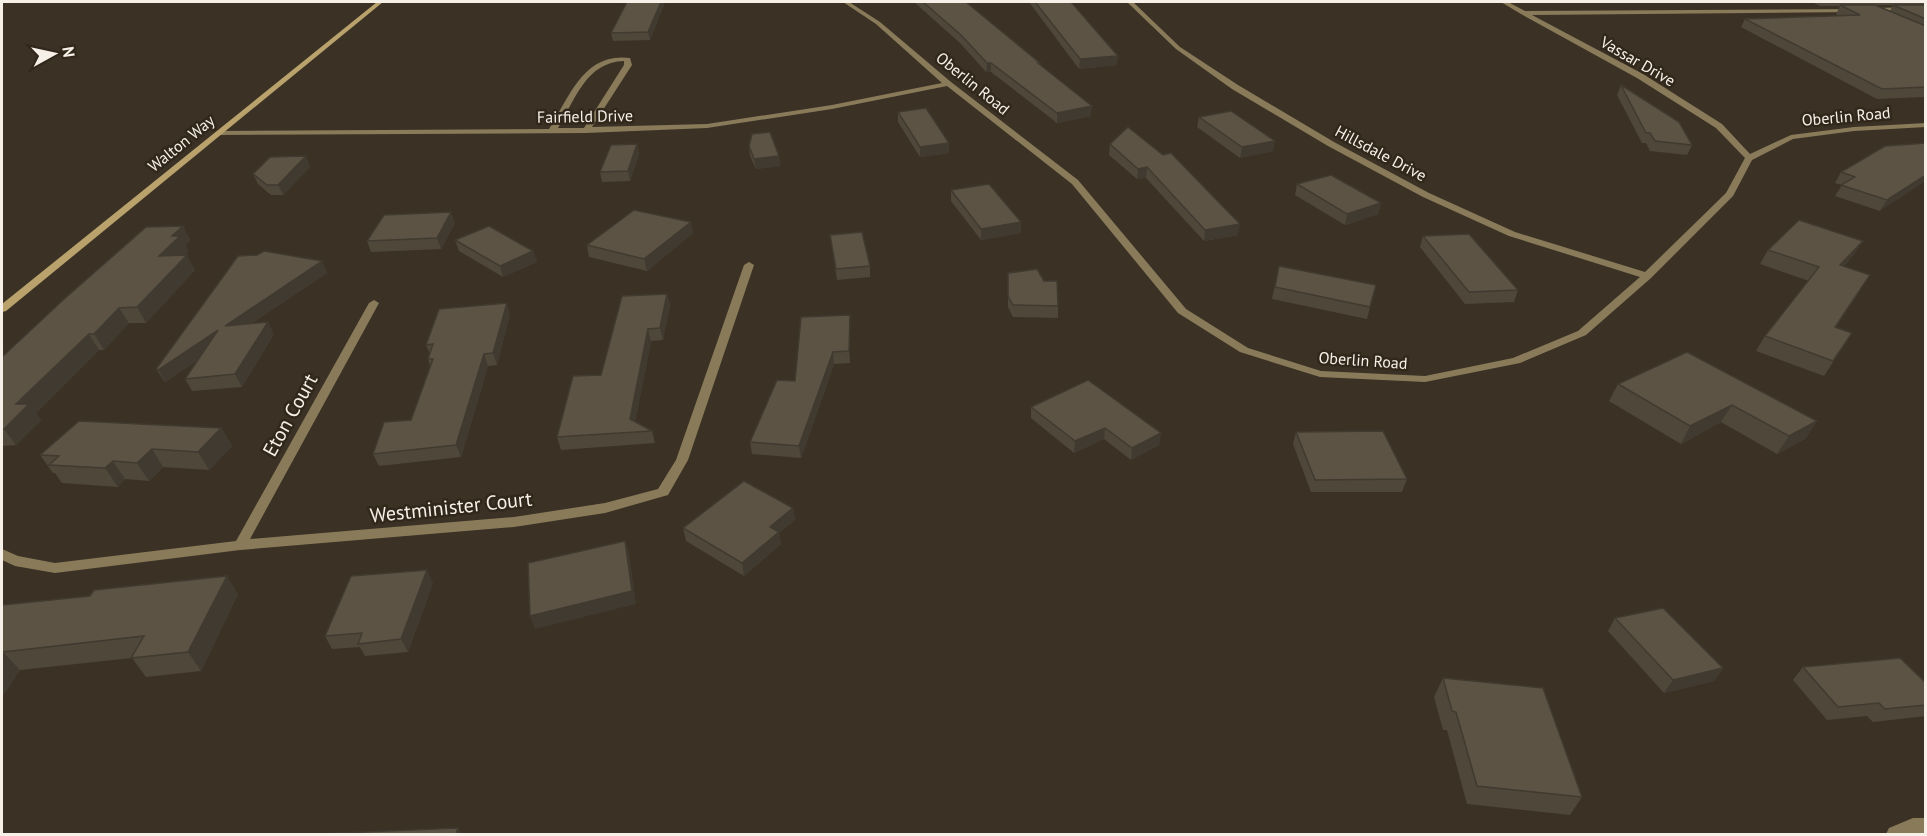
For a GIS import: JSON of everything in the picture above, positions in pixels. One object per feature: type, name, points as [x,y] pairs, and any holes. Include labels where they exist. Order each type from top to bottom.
[{"type":"main road","name":"Walton Way","points":[[2,309],[380,2]]},
{"type":"street","name":"Oberlin Road","points":[[846,2],[878,23],[948,84],[1075,182],[1182,311],[1244,351],[1320,374],[1425,379],[1516,362],[1582,333],[1647,276],[1730,194],[1749,158],[1791,137],[1854,129],[1926,125]]},
{"type":"street","name":"Hillsdale Drive","points":[[1130,2],[1178,48],[1235,87],[1331,144],[1426,195],[1512,234],[1647,276]]},
{"type":"street","name":"Vassar Drive","points":[[1504,2],[1640,76],[1719,126],[1749,158]]},
{"type":"street","points":[[1523,13],[1926,9]]},
{"type":"street","points":[[1870,10],[1888,18]]},
{"type":"street","points":[[552,131],[589,73],[605,62],[627,59],[628,65],[586,131]]},
{"type":"street","name":"Fairfield Drive","points":[[219,133],[586,131],[707,126],[832,107],[948,84]]},
{"type":"street","name":"Westminister Court","points":[[2,554],[15,561],[55,568],[240,545],[514,522],[605,508],[663,492],[682,460],[749,266]]},
{"type":"street","name":"Eton Court","points":[[240,545],[374,303]]},
{"type":"street","points":[[1895,834],[1913,826],[1926,826]]},
{"type":"building","points":[[627,2],[661,2],[648,32],[611,33]]},
{"type":"building","points":[[923,2],[966,2],[1092,106],[1057,113],[991,63],[987,63],[961,35]]},
{"type":"building","points":[[1035,2],[1071,2],[1118,56],[1080,59]]},
{"type":"building","points":[[1840,5],[1875,5],[1926,26],[1926,87],[1882,89],[1745,19],[1860,15]]},
{"type":"building","points":[[1893,5],[1926,5],[1926,19]]},
{"type":"building","points":[[1621,85],[1679,122],[1692,145],[1655,141],[1650,133],[1646,133]]},
{"type":"building","points":[[926,108],[949,143],[920,147],[898,112]]},
{"type":"building","points":[[1231,111],[1275,141],[1242,147],[1199,117]]},
{"type":"building","points":[[1128,127],[1163,155],[1171,153],[1240,224],[1205,230],[1147,167],[1138,169],[1110,144]]},
{"type":"building","points":[[770,132],[779,156],[754,159],[749,146],[752,134]]},
{"type":"building","points":[[1926,143],[1926,175],[1887,200],[1841,185],[1855,177],[1841,172],[1885,146]]},
{"type":"building","points":[[637,144],[628,171],[600,172],[611,145]]},
{"type":"building","points":[[306,156],[278,185],[267,185],[253,174],[270,157]]},
{"type":"building","points":[[1331,175],[1381,203],[1347,214],[1297,184]]},
{"type":"building","points":[[989,184],[1021,222],[981,229],[951,190]]},
{"type":"building","points":[[634,210],[691,222],[644,259],[587,245]]},
{"type":"building","points":[[451,212],[437,238],[367,241],[384,215]]},
{"type":"building","points":[[1799,220],[1863,241],[1840,265],[1870,275],[1835,327],[1852,333],[1833,361],[1765,336],[1819,267],[1768,250]]},
{"type":"building","points":[[183,226],[172,236],[180,236],[159,256],[187,255],[137,307],[119,308],[94,334],[89,334],[16,404],[29,404],[2,429],[2,357],[146,227]]},
{"type":"building","points":[[489,226],[533,251],[500,266],[455,240]]},
{"type":"building","points":[[862,232],[870,266],[836,269],[830,235]]},
{"type":"building","points":[[1469,234],[1518,290],[1469,292],[1423,236]]},
{"type":"building","points":[[264,251],[322,261],[225,326],[268,322],[235,374],[185,379],[218,330],[158,370],[156,369],[238,256],[257,255]]},
{"type":"building","points":[[1279,266],[1376,285],[1370,307],[1275,287]]},
{"type":"building","points":[[1037,269],[1044,281],[1057,281],[1058,306],[1013,305],[1008,296],[1008,273]]},
{"type":"building","points":[[667,294],[660,328],[648,329],[630,419],[652,431],[557,437],[573,376],[601,375],[622,296]]},
{"type":"building","points":[[507,303],[493,353],[484,354],[456,445],[373,454],[384,422],[411,420],[433,359],[428,359],[433,344],[426,345],[439,309]]},
{"type":"building","points":[[850,315],[849,351],[833,352],[799,446],[750,442],[777,380],[795,381],[801,317]]},
{"type":"building","points":[[1687,352],[1817,421],[1789,436],[1732,405],[1690,426],[1618,384]]},
{"type":"building","points":[[1088,380],[1161,433],[1132,448],[1105,428],[1075,441],[1031,407]]},
{"type":"building","points":[[79,421],[221,428],[198,452],[152,449],[137,463],[113,461],[105,468],[49,465],[59,456],[40,455]]},
{"type":"building","points":[[1383,431],[1407,479],[1315,480],[1296,432]]},
{"type":"building","points":[[744,481],[793,508],[770,527],[779,532],[742,563],[683,528]]},
{"type":"building","points":[[625,541],[632,591],[530,616],[528,563]]},
{"type":"building","points":[[427,570],[401,639],[358,644],[362,633],[325,636],[351,576]]},
{"type":"building","points":[[227,576],[188,652],[131,658],[144,636],[3,652],[2,655],[2,605],[90,596],[94,590]]},
{"type":"building","points":[[1663,608],[1723,668],[1673,680],[1615,618]]},
{"type":"building","points":[[1900,658],[1926,683],[1926,705],[1885,709],[1879,703],[1838,707],[1803,667]]},
{"type":"building","points":[[1443,678],[1543,688],[1582,797],[1477,786],[1456,712],[1452,711]]},
{"type":"building","points":[[458,828],[456,834],[316,834]]}]
